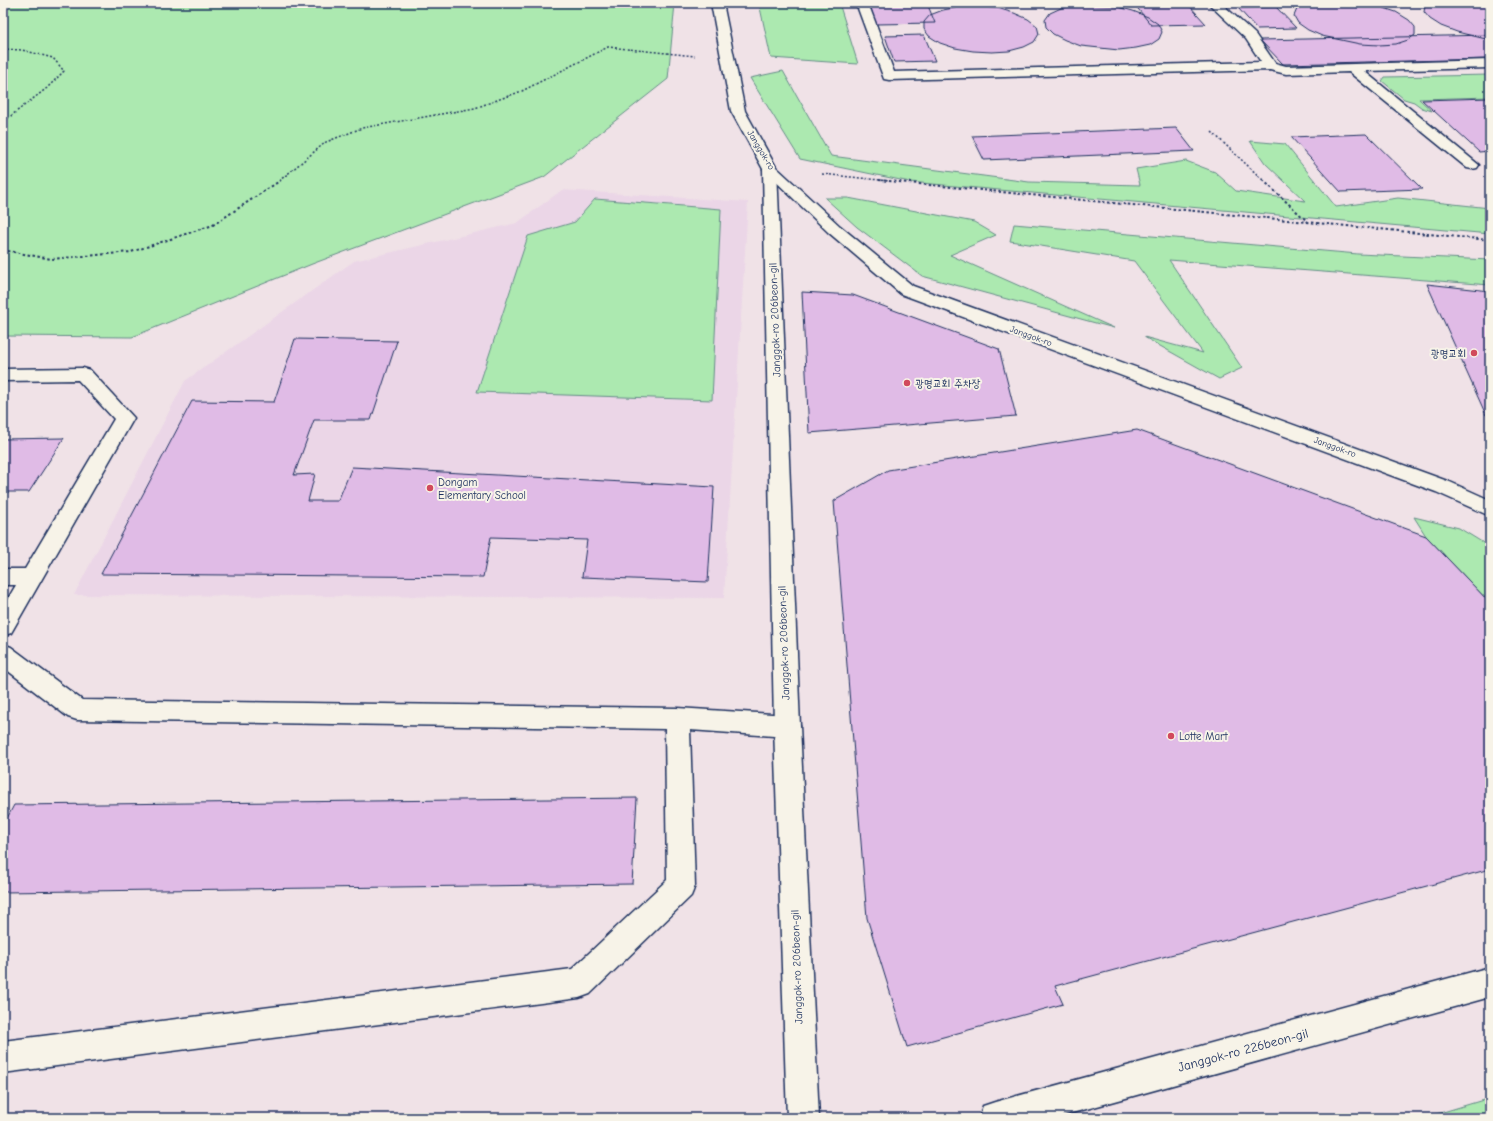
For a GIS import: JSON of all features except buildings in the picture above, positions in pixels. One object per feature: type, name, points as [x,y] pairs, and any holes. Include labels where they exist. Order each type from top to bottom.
[{"type":"street","name":"Janggok-ro","points":[[717,3],[738,111],[770,169],[834,229],[907,290],[1443,487],[1490,509]]},
{"type":"street","points":[[862,3],[889,76],[1270,66],[1286,70],[1490,64]]},
{"type":"street","points":[[1214,3],[1251,37],[1270,66]]},
{"type":"street","points":[[1352,68],[1472,165]]},
{"type":"street","name":"Janggok-ro 206beon-gil","points":[[770,169],[787,726],[804,1118]]},
{"type":"street","points":[[3,375],[83,374],[124,418],[3,627]]},
{"type":"street","points":[[3,577],[32,577]]},
{"type":"street","points":[[3,654],[77,710],[678,719],[787,726]]},
{"type":"street","points":[[3,1057],[579,983],[681,886],[678,719]]},
{"type":"street","name":"Janggok-ro 226beon-gil","points":[[996,1118],[1490,982]]},
{"type":"path","points":[[3,250],[51,258],[131,252],[213,225],[283,178],[326,142],[362,128],[475,108],[522,91],[608,47],[728,60]]},
{"type":"path","points":[[3,48],[22,50],[53,58],[64,71],[47,88],[3,122]]},
{"type":"path","points":[[1212,132],[1309,222]]},
{"type":"path","points":[[770,169],[1490,240]]},
{"type":"shaded area","name":"Dongam Elementary School","points":[[562,190],[748,202],[724,598],[74,595],[185,381],[354,261],[517,223]]},
{"type":"green space","points":[[3,3],[675,3],[668,79],[544,177],[312,264],[132,337],[3,336]]},
{"type":"green space","points":[[759,3],[839,3],[858,64],[771,58]]},
{"type":"green space","points":[[783,71],[831,156],[1029,182],[1140,185],[1136,169],[1186,161],[1215,172],[1236,191],[1305,201],[1265,163],[1250,141],[1285,144],[1336,207],[1398,198],[1490,208],[1490,234],[910,182],[800,159],[750,78]]},
{"type":"green space","points":[[1490,75],[1490,97],[1419,99],[1432,111],[1404,99],[1382,81],[1385,77]]},
{"type":"green space","points":[[825,198],[848,198],[974,222],[996,235],[950,255],[1114,328],[922,276],[857,227]]},
{"type":"green space","points":[[595,199],[721,209],[712,400],[477,392],[528,236],[575,222]]},
{"type":"green space","points":[[1014,224],[1358,254],[1490,260],[1490,285],[1169,260],[1242,368],[1219,379],[1144,337],[1203,353],[1134,261],[1010,241]]},
{"type":"green space","points":[[1414,517],[1459,528],[1490,547],[1490,603],[1426,536]]},
{"type":"green space","points":[[1490,1098],[1490,1118],[1423,1118]]},
{"type":"place","name":"광명교회","points":[[1474,353]]},
{"type":"place","name":"광명교회 주차장","points":[[907,383]]},
{"type":"place","name":"Dongam Elementary School","points":[[430,488]]},
{"type":"place","name":"Lotte Mart","points":[[1171,736]]}]
